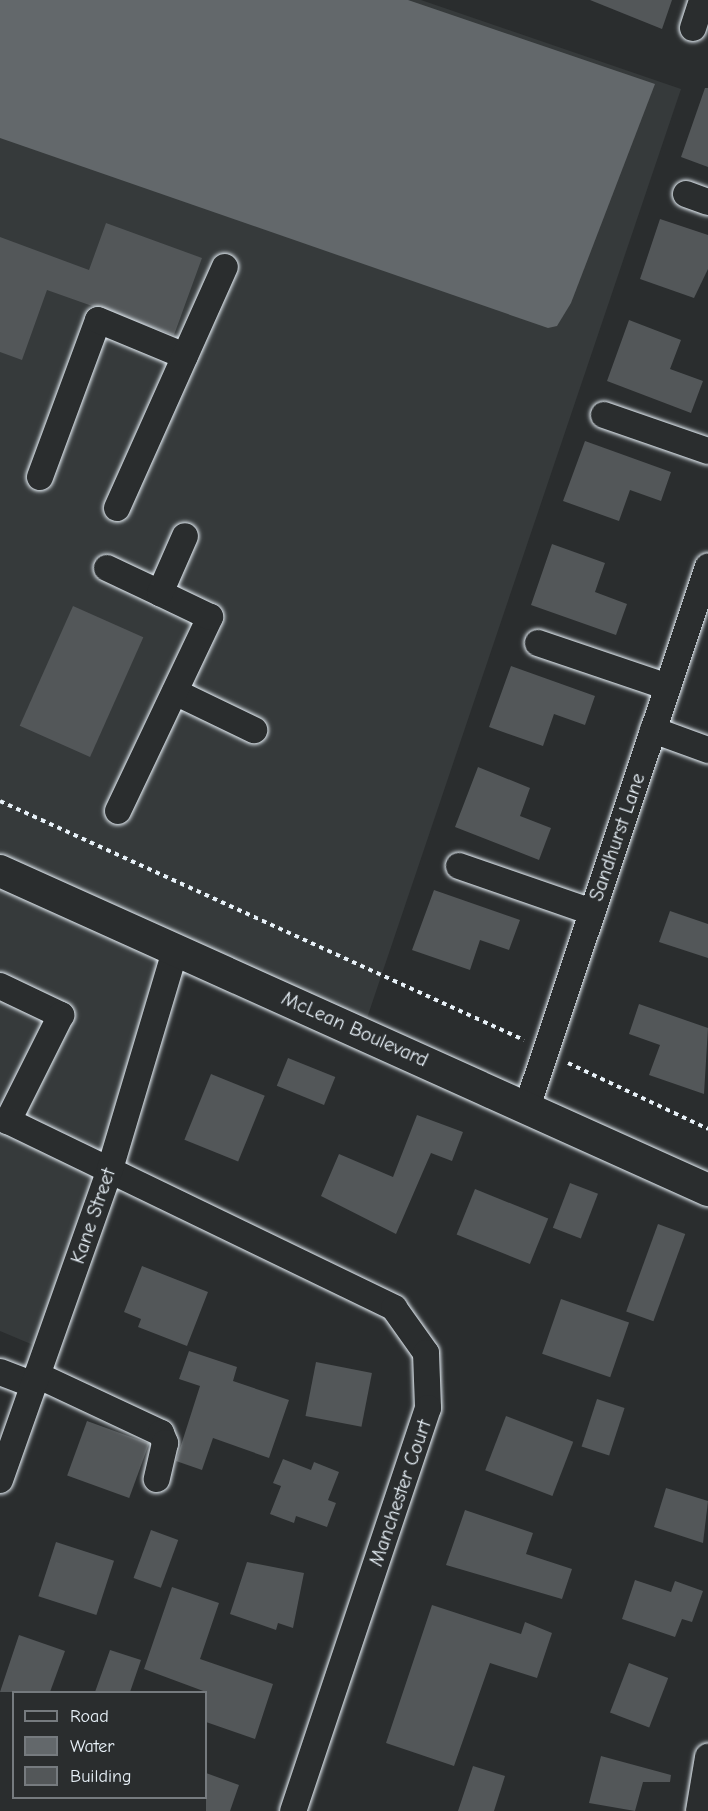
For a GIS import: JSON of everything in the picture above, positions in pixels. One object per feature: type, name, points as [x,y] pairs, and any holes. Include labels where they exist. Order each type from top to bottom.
[{"type":"main road","name":"McLean Boulevard","points":[[0,871],[176,948],[708,1190]]},
{"type":"street","points":[[693,28],[702,0]]},
{"type":"street","points":[[117,508],[225,267]]},
{"type":"street","points":[[40,477],[98,320],[185,356]]},
{"type":"street","points":[[604,415],[708,450]]},
{"type":"street","points":[[160,593],[185,536]]},
{"type":"street","name":"Sandhurst Lane","points":[[527,1107],[708,567]]},
{"type":"street","points":[[107,568],[210,617],[118,811]]},
{"type":"street","points":[[538,643],[668,687]]},
{"type":"street","points":[[174,692],[255,730]]},
{"type":"street","points":[[654,729],[708,750]]},
{"type":"street","points":[[459,866],[592,912]]},
{"type":"street","name":"Kane Street","points":[[0,1480],[110,1168],[176,948]]},
{"type":"street","name":"Manchester Court","points":[[0,986],[61,1015],[8,1121],[110,1168],[393,1308],[426,1353],[428,1408],[293,1811]]},
{"type":"street","points":[[0,1372],[35,1380],[161,1433],[165,1443],[157,1479]]},
{"type":"street","points":[[699,1811],[708,1757]]},
{"type":"path","points":[[0,801],[545,1051],[708,1129]]},
{"type":"shaded area","points":[[0,0],[421,0],[681,89],[366,1021],[0,858]]},
{"type":"shaded area","points":[[0,880],[167,954],[38,1347],[0,1331]]},
{"type":"water","points":[[0,0],[408,0],[655,84],[571,303],[557,326],[548,328],[0,138]]},
{"type":"building","points":[[590,0],[672,0],[662,29]]},
{"type":"building","points":[[705,88],[708,88],[708,167],[681,157]]},
{"type":"building","points":[[660,219],[708,235],[708,269],[694,298],[640,279]]},
{"type":"building","points":[[106,223],[202,258],[174,335],[47,290],[22,360],[0,352],[0,237],[89,270]]},
{"type":"building","points":[[629,320],[681,340],[670,369],[703,381],[691,413],[607,381]]},
{"type":"building","points":[[585,441],[671,472],[661,501],[630,490],[619,521],[563,501]]},
{"type":"building","points":[[552,544],[605,563],[595,592],[627,604],[616,635],[531,605]]},
{"type":"building","points":[[73,606],[143,637],[90,757],[20,726]]},
{"type":"building","points":[[511,666],[595,696],[585,725],[554,714],[543,746],[489,727]]},
{"type":"building","points":[[478,767],[530,788],[520,816],[551,828],[539,860],[455,827]]},
{"type":"building","points":[[434,890],[520,920],[509,950],[480,940],[470,970],[412,950]]},
{"type":"building","points":[[670,911],[708,924],[708,958],[659,942]]},
{"type":"building","points":[[639,1004],[708,1028],[704,1094],[649,1075],[660,1045],[629,1034]]},
{"type":"building","points":[[288,1058],[335,1077],[324,1105],[277,1086]]},
{"type":"building","points":[[211,1074],[265,1096],[238,1162],[184,1140]]},
{"type":"building","points":[[417,1115],[463,1132],[452,1161],[431,1153],[396,1234],[321,1196],[339,1154],[393,1177]]},
{"type":"building","points":[[570,1183],[598,1194],[581,1239],[553,1228]]},
{"type":"building","points":[[475,1189],[548,1219],[530,1264],[457,1234]]},
{"type":"building","points":[[658,1224],[685,1234],[653,1321],[626,1311]]},
{"type":"building","points":[[142,1266],[208,1292],[187,1346],[138,1327],[141,1319],[124,1312]]},
{"type":"building","points":[[561,1299],[629,1322],[610,1377],[542,1354]]},
{"type":"building","points":[[189,1351],[237,1367],[233,1381],[289,1400],[269,1458],[213,1438],[202,1470],[176,1461],[200,1386],[179,1379]]},
{"type":"building","points":[[316,1362],[372,1373],[361,1427],[306,1416]]},
{"type":"building","points":[[597,1399],[625,1408],[609,1456],[582,1447]]},
{"type":"building","points":[[506,1416],[573,1442],[552,1496],[485,1470]]},
{"type":"building","points":[[87,1421],[149,1444],[129,1498],[67,1476]]},
{"type":"building","points":[[283,1459],[311,1470],[314,1462],[339,1472],[328,1500],[336,1503],[327,1527],[296,1516],[294,1523],[270,1514],[281,1486],[273,1483]]},
{"type":"building","points":[[666,1488],[708,1501],[703,1543],[654,1527]]},
{"type":"building","points":[[465,1510],[533,1533],[526,1554],[572,1569],[562,1599],[446,1565]]},
{"type":"building","points":[[151,1530],[178,1540],[161,1588],[134,1578]]},
{"type":"building","points":[[56,1542],[114,1561],[96,1615],[38,1596]]},
{"type":"building","points":[[247,1562],[304,1573],[293,1628],[278,1623],[276,1630],[230,1614]]},
{"type":"building","points":[[635,1580],[671,1592],[675,1581],[703,1591],[692,1622],[682,1619],[675,1637],[622,1619]]},
{"type":"building","points":[[172,1587],[219,1603],[200,1659],[273,1684],[255,1739],[207,1722],[207,1691],[144,1669]]},
{"type":"building","points":[[432,1605],[521,1634],[525,1622],[552,1633],[537,1678],[490,1663],[454,1766],[386,1743]]},
{"type":"building","points":[[19,1635],[65,1651],[50,1691],[0,1692]]},
{"type":"building","points":[[110,1650],[141,1660],[130,1691],[95,1691]]},
{"type":"building","points":[[629,1663],[668,1678],[649,1728],[610,1712]]},
{"type":"building","points":[[601,1756],[671,1775],[670,1782],[643,1782],[635,1811],[589,1803]]},
{"type":"building","points":[[473,1766],[505,1776],[494,1811],[458,1811]]},
{"type":"building","points":[[207,1773],[239,1785],[230,1811],[206,1811]]}]
